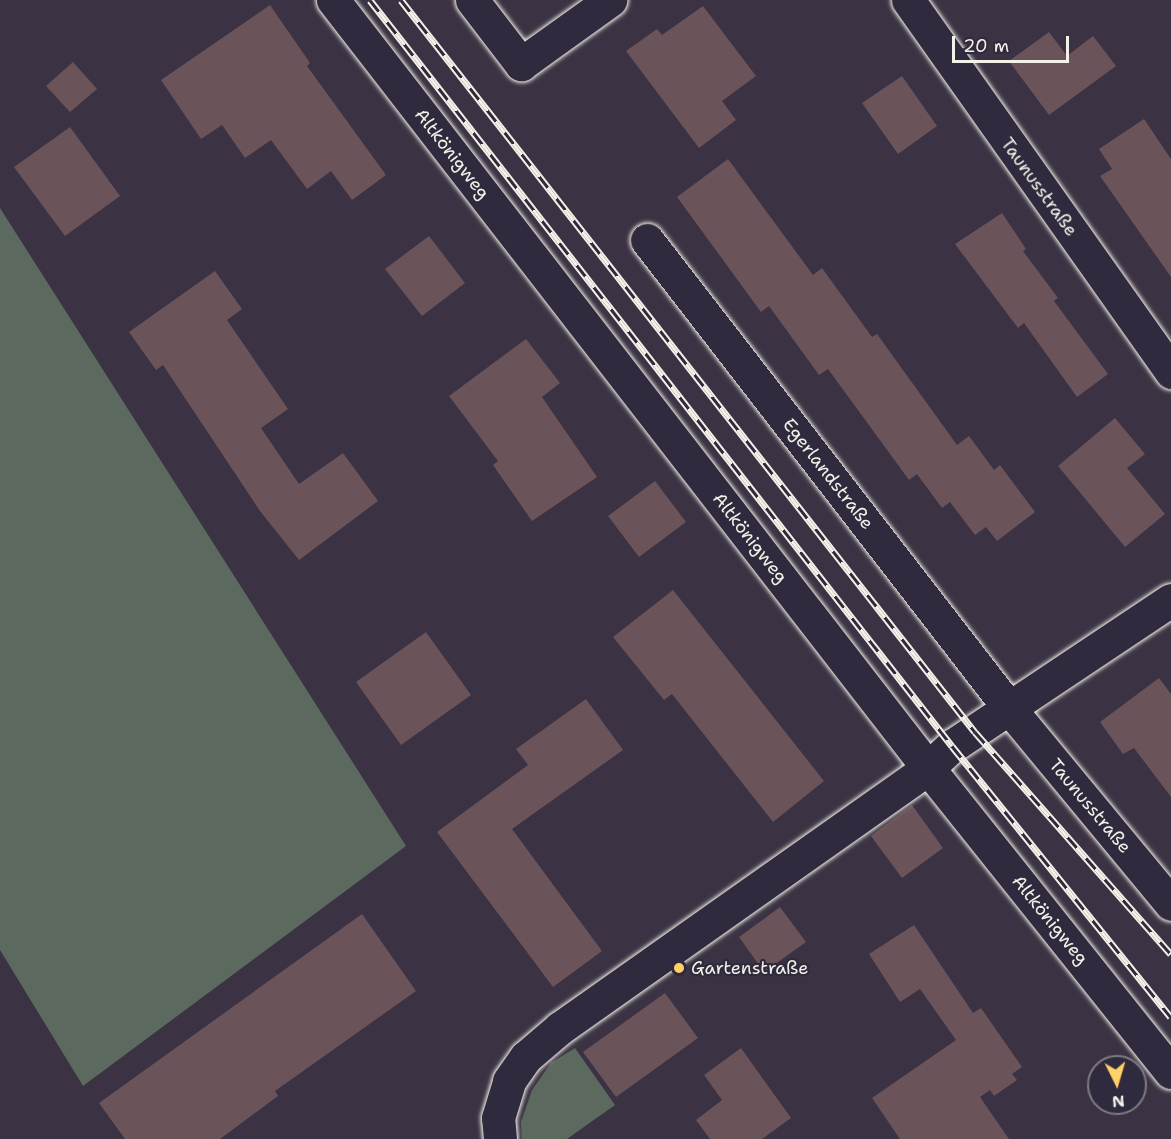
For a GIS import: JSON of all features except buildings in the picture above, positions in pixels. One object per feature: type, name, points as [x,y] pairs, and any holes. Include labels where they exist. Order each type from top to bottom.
[{"type":"street","name":"Altkönigweg","points":[[333,0],[928,768],[1171,1072]]},
{"type":"street","points":[[472,0],[521,64],[610,0]]},
{"type":"street","name":"Taunusstraße","points":[[908,0],[1171,372]]},
{"type":"street","name":"Egerlandstraße","points":[[647,240],[1009,708]]},
{"type":"street","points":[[500,1139],[498,1118],[509,1081],[526,1057],[668,950],[928,768],[1009,708],[1171,600]]},
{"type":"street","name":"Taunusstraße","points":[[1009,708],[1171,904]]},
{"type":"green space","points":[[0,208],[406,846],[83,1086],[0,950]]},
{"type":"green space","points":[[575,1048],[615,1105],[567,1139],[522,1139],[521,1122],[532,1090],[551,1063]]},
{"type":"railway","points":[[370,0],[952,746],[1171,1017]]},
{"type":"railway","points":[[401,0],[975,732],[1171,954]]},
{"type":"place","name":"Gartenstraße","points":[[679,968]]}]
